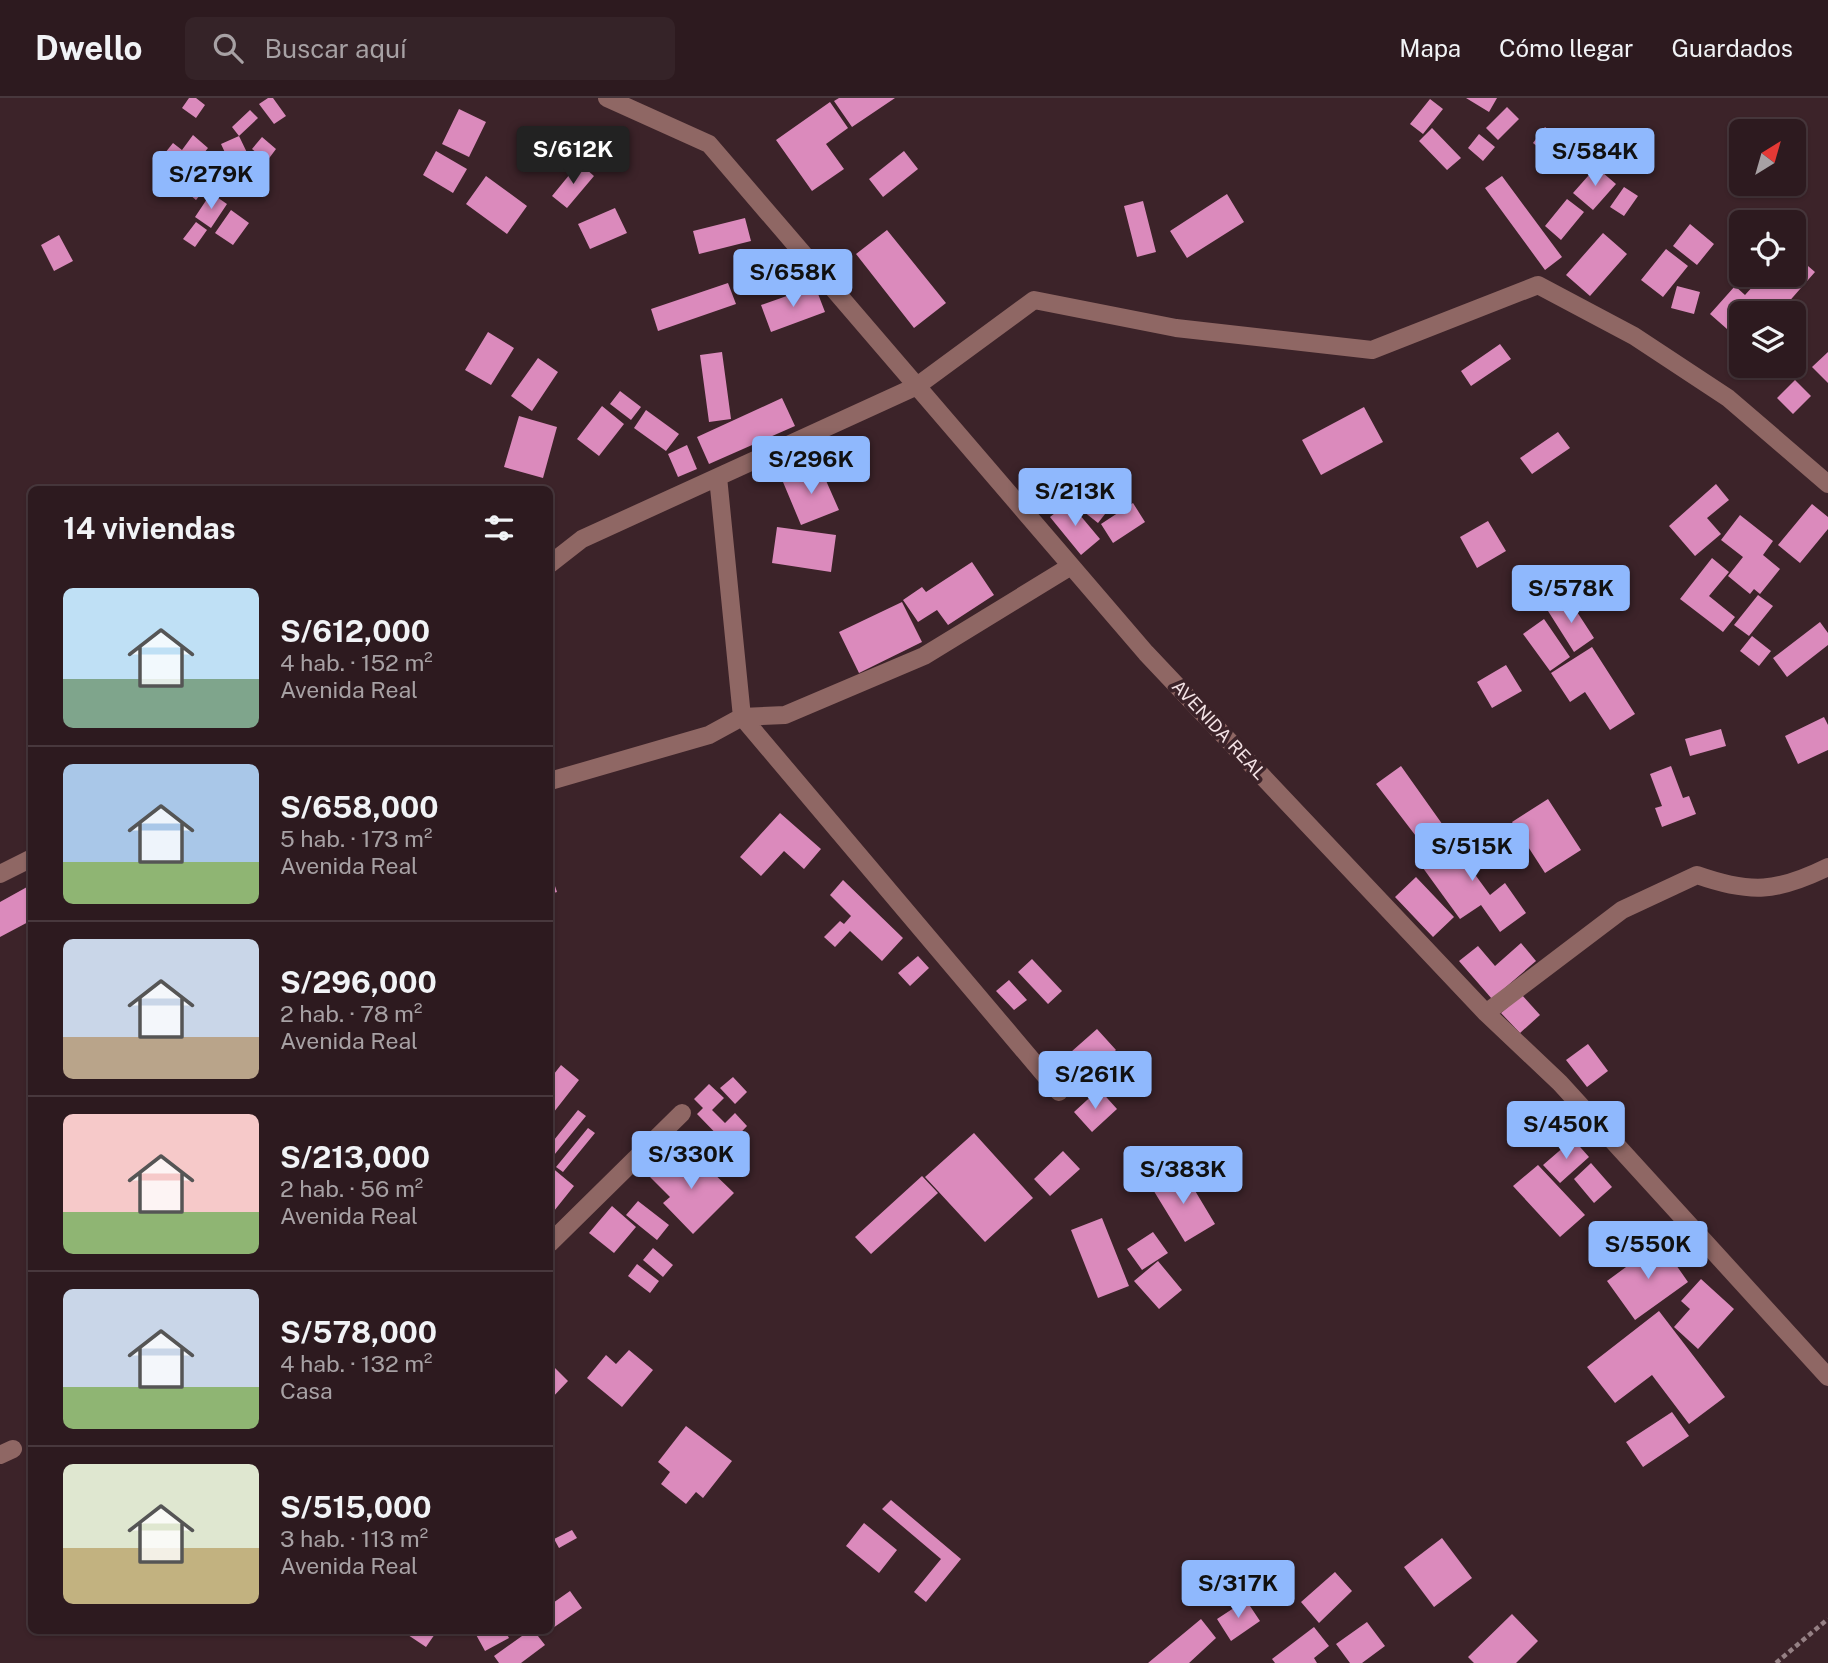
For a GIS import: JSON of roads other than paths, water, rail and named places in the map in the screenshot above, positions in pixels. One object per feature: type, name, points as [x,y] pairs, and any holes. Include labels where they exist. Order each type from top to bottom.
[{"type":"street","name":"AVENIDA REAL","points":[[607,98],[709,144],[1146,653],[1486,1013],[1560,1083],[1828,1377]]},
{"type":"street","points":[[553,562],[582,540],[917,386],[1034,300],[1176,328],[1371,350],[1538,285],[1634,337],[1728,398],[1828,484]]},
{"type":"street","points":[[718,477],[742,717],[1059,1092]]},
{"type":"street","points":[[553,779],[709,735],[742,717],[785,715],[924,656],[1071,566]]},
{"type":"street","points":[[0,874],[28,860]]},
{"type":"street","points":[[1486,1013],[1622,910],[1697,875],[1736,889],[1793,884],[1828,867]]},
{"type":"street","points":[[553,1240],[682,1113]]}]
